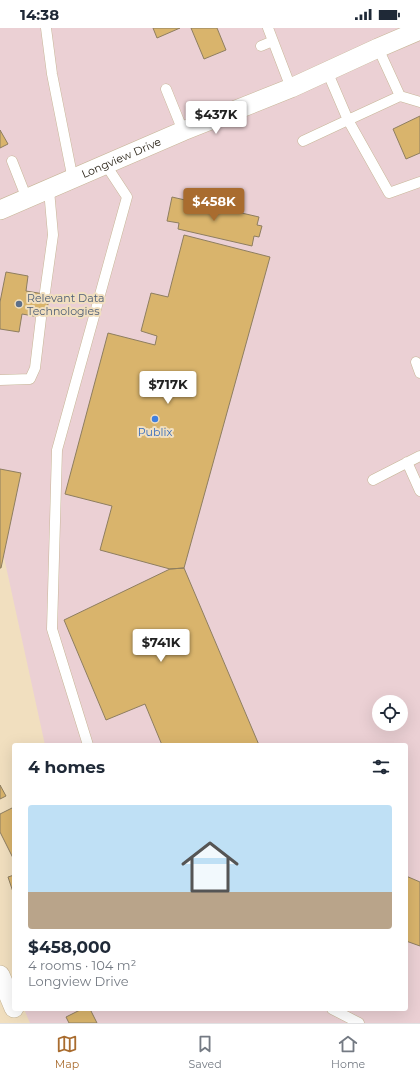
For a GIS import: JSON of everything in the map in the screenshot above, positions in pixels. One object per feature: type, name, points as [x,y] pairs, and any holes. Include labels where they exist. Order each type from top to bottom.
[{"type":"street","name":"Longview Drive","points":[[0,210],[106,166],[183,131],[291,88],[420,30]]},
{"type":"street","points":[[0,975],[12,1003]]},
{"type":"street","points":[[15,1011],[20,1023]]},
{"type":"lane","points":[[46,28],[52,74],[72,180]]},
{"type":"lane","points":[[268,28],[291,88]]},
{"type":"lane","points":[[261,46],[273,41]]},
{"type":"lane","points":[[378,48],[400,96]]},
{"type":"lane","points":[[327,71],[348,120],[390,193],[420,182]]},
{"type":"lane","points":[[166,89],[183,131]]},
{"type":"lane","points":[[303,141],[400,96],[420,102]]},
{"type":"lane","points":[[12,161],[27,199]]},
{"type":"lane","points":[[87,743],[52,629],[56,465],[57,450],[127,197],[106,166]]},
{"type":"lane","points":[[45,292],[53,235],[49,190]]},
{"type":"lane","points":[[0,380],[30,379],[35,368],[41,318]]},
{"type":"lane","points":[[416,362],[420,372]]},
{"type":"lane","points":[[373,480],[420,456]]},
{"type":"lane","points":[[407,462],[420,491]]},
{"type":"lane","points":[[336,1011],[359,1023]]},
{"type":"shaded area","points":[[0,28],[420,28],[420,1023],[30,1023],[25,1011],[408,1011],[408,743],[45,743],[0,539]]},
{"type":"building","points":[[153,28],[180,28],[157,38]]},
{"type":"building","points":[[191,28],[217,28],[226,50],[204,59]]},
{"type":"building","points":[[420,116],[420,153],[406,159],[393,129]]},
{"type":"building","points":[[0,130],[8,144],[0,148]]},
{"type":"building","points":[[172,197],[259,217],[257,225],[262,226],[259,237],[254,236],[252,246],[178,229],[179,223],[167,221]]},
{"type":"building","name":"Publix","points":[[184,235],[270,257],[184,568],[170,569],[100,550],[112,506],[65,494],[108,333],[155,345],[157,336],[141,331],[151,293],[168,297]]},
{"type":"building","points":[[6,272],[28,276],[26,291],[50,295],[45,318],[22,314],[19,332],[0,329],[0,302]]},
{"type":"building","points":[[0,469],[21,473],[1,568],[0,568]]},
{"type":"building","points":[[184,568],[258,743],[161,743],[145,704],[106,720],[64,620],[170,569]]},
{"type":"building","points":[[0,785],[6,796],[0,799]]},
{"type":"building","points":[[12,808],[12,856],[0,832],[0,814]]},
{"type":"building","points":[[12,876],[12,889],[8,877]]},
{"type":"building","points":[[408,877],[420,882],[420,946],[408,942]]},
{"type":"building","points":[[78,1011],[91,1011],[97,1023],[69,1023],[66,1017]]},
{"type":"place","name":"Relevant Data Technologies","points":[[19,304]]},
{"type":"place","name":"Publix","points":[[155,419]]}]
